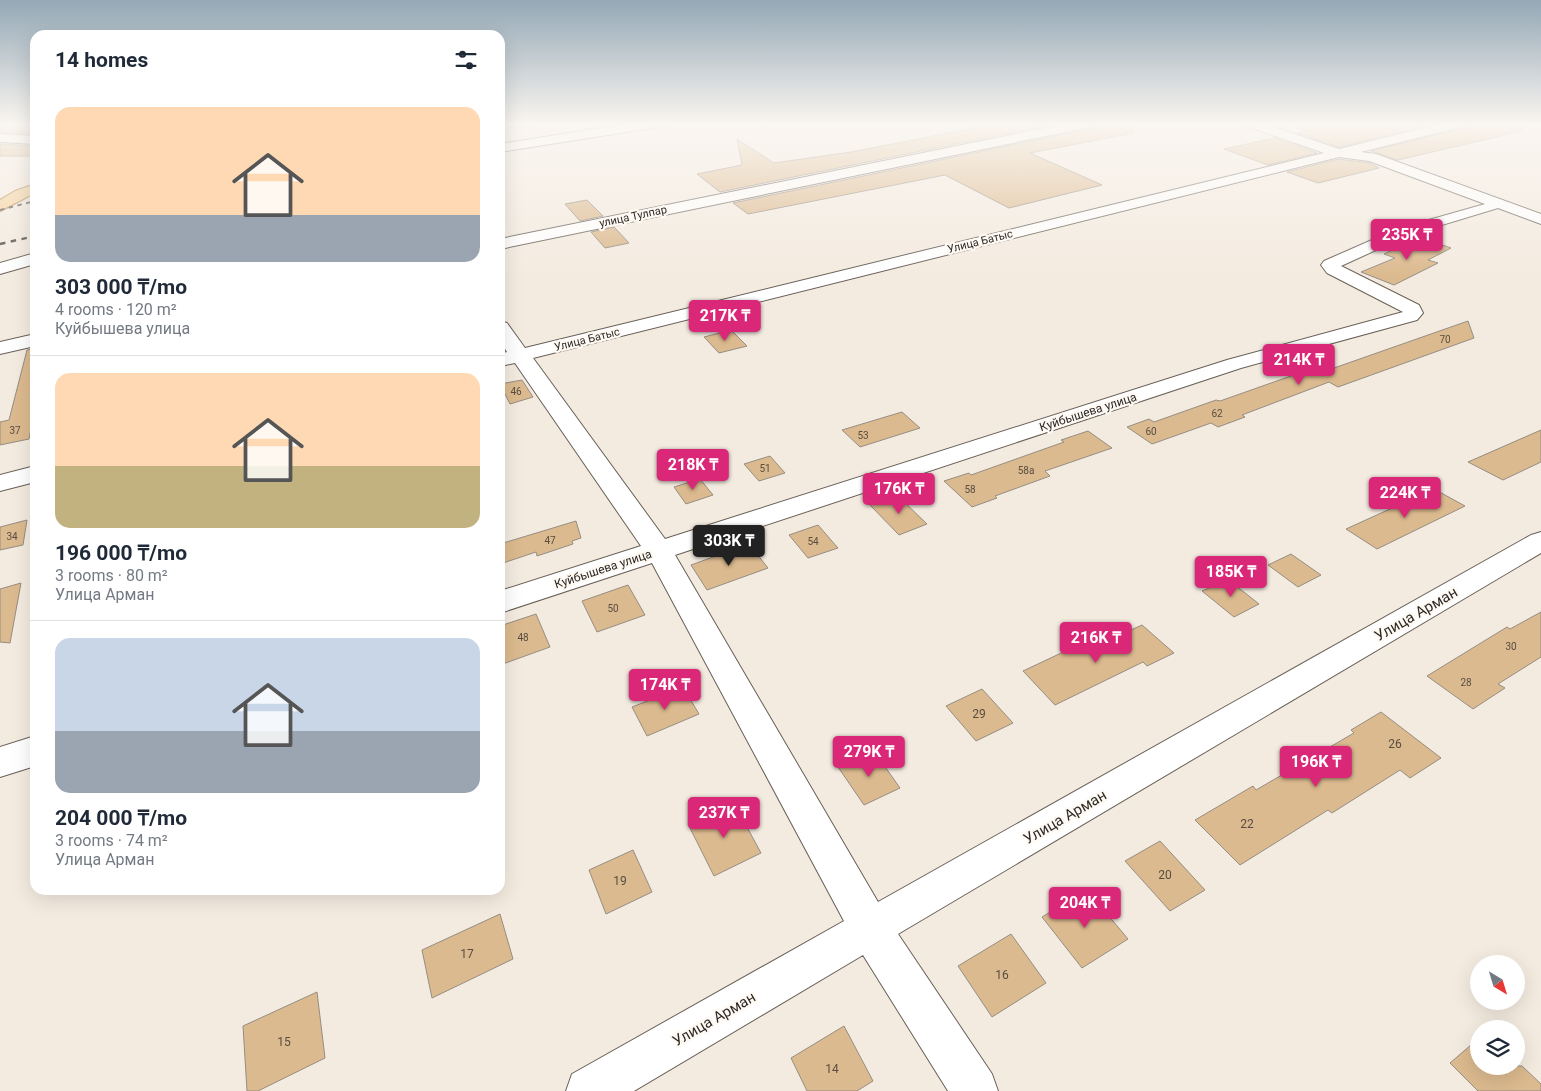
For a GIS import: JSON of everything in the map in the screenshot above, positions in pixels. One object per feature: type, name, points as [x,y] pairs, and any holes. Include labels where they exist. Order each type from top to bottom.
[{"type":"main road","points":[[0,206],[30,190]]},
{"type":"street","name":"улица Тулпар","points":[[505,243],[842,174]]},
{"type":"street","name":"Улица Батыс","points":[[510,358],[1254,174]]},
{"type":"street","points":[[1419,174],[1541,219]]},
{"type":"street","name":"Куйбышева улица","points":[[505,600],[1234,364],[1410,316],[1413,313],[1412,309],[1333,270],[1330,264],[1403,232],[1491,207],[1495,201]]},
{"type":"street","points":[[0,270],[30,260]]},
{"type":"street","points":[[0,348],[30,341]]},
{"type":"street","points":[[505,342],[510,358],[659,551],[871,929],[975,1091]]},
{"type":"street","points":[[0,483],[30,475]]},
{"type":"street","name":"Улица Арман","points":[[588,1091],[1541,541]]},
{"type":"street","points":[[0,762],[30,753]]},
{"type":"building","points":[[697,174],[809,174],[720,192]]},
{"type":"building","points":[[873,174],[1077,174],[1102,185],[1009,208],[945,175],[748,214],[733,203]]},
{"type":"building","points":[[1292,174],[1355,174],[1318,183]]},
{"type":"building","points":[[587,200],[603,216],[580,221],[565,204]]},
{"type":"building","points":[[614,227],[629,243],[605,248],[591,232]]},
{"type":"building","points":[[1421,237],[1451,248],[1428,260],[1438,263],[1394,285],[1361,272],[1395,258],[1384,254]]},
{"type":"building","points":[[1468,321],[1474,338],[1338,387],[1329,382],[1242,415],[1245,417],[1218,427],[1211,423],[1152,444],[1127,427],[1149,419],[1154,422],[1216,400],[1220,401],[1325,364],[1334,368]]},
{"type":"building","points":[[731,330],[747,346],[719,353],[704,337]]},
{"type":"building","points":[[30,349],[29,439],[0,445],[0,422],[9,420],[27,350]]},
{"type":"building","points":[[522,380],[533,397],[510,404],[505,394],[505,383]]},
{"type":"building","points":[[902,412],[920,428],[860,447],[842,430]]},
{"type":"building","points":[[1541,430],[1541,462],[1503,480],[1468,462]]},
{"type":"building","points":[[1088,431],[1112,448],[1045,471],[1050,476],[995,496],[997,498],[972,507],[944,481],[969,473],[971,475],[1064,442],[1061,440]]},
{"type":"building","points":[[770,456],[785,473],[759,481],[744,464]]},
{"type":"building","points":[[700,479],[713,495],[686,504],[674,487]]},
{"type":"building","points":[[1434,489],[1465,506],[1377,549],[1346,529]]},
{"type":"building","points":[[898,496],[927,524],[899,535],[870,505]]},
{"type":"building","points":[[27,520],[23,545],[0,550],[0,527]]},
{"type":"building","points":[[576,521],[581,538],[572,541],[573,544],[537,556],[536,552],[505,562],[505,542]]},
{"type":"building","points":[[818,525],[838,548],[808,558],[789,535]]},
{"type":"building","points":[[749,544],[768,568],[707,590],[691,565]]},
{"type":"building","points":[[1291,554],[1321,575],[1298,587],[1268,565]]},
{"type":"building","points":[[1228,580],[1259,604],[1234,617],[1202,591]]},
{"type":"building","points":[[21,583],[10,643],[0,642],[0,589]]},
{"type":"building","points":[[628,585],[645,615],[597,632],[582,601]]},
{"type":"building","points":[[1541,612],[1541,657],[1498,684],[1505,688],[1473,709],[1427,676],[1507,627],[1510,629]]},
{"type":"building","points":[[536,614],[550,647],[505,663],[505,624]]},
{"type":"building","points":[[1142,625],[1174,653],[1147,666],[1143,662],[1055,705],[1023,671],[1076,646],[1082,652]]},
{"type":"building","points":[[683,687],[699,714],[647,736],[632,707]]},
{"type":"building","points":[[982,689],[1013,723],[976,741],[946,706]]},
{"type":"building","points":[[1381,712],[1441,758],[1410,778],[1400,770],[1332,813],[1328,810],[1240,865],[1195,820],[1253,786],[1256,790],[1354,733],[1351,730]]},
{"type":"building","points":[[874,751],[900,788],[864,805],[838,767]]},
{"type":"building","points":[[734,803],[761,853],[714,876],[688,824]]},
{"type":"building","points":[[1160,841],[1205,890],[1170,911],[1125,861]]},
{"type":"building","points":[[633,850],[652,892],[606,914],[589,870]]},
{"type":"building","points":[[1087,890],[1128,939],[1082,968],[1042,917]]},
{"type":"building","points":[[500,914],[513,959],[432,998],[422,950]]},
{"type":"building","points":[[1011,934],[1046,983],[992,1017],[958,966]]},
{"type":"building","points":[[317,992],[325,1058],[258,1091],[247,1091],[243,1026]]},
{"type":"building","points":[[844,1026],[873,1081],[857,1091],[807,1091],[791,1058]]},
{"type":"building","points":[[1470,1046],[1470,1075],[1525,1075],[1525,1069],[1541,1084],[1541,1091],[1478,1091],[1450,1063]]},
{"type":"railway","points":[[0,210],[30,202]]},
{"type":"railway","points":[[0,244],[30,237]]}]
